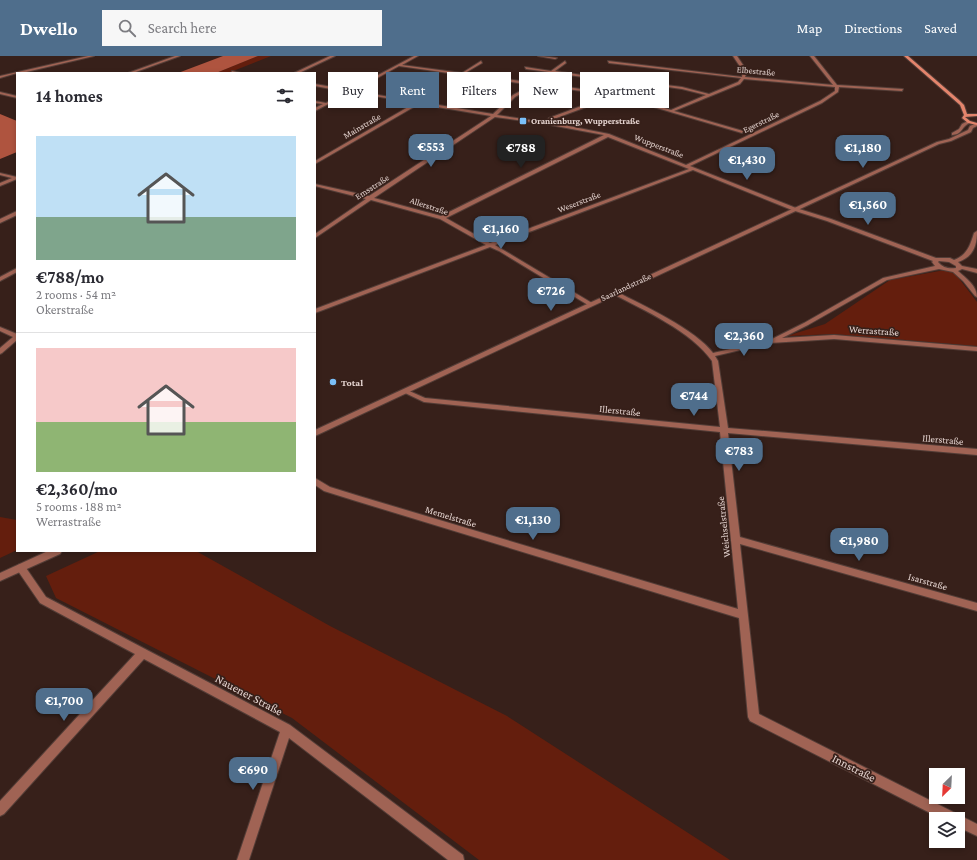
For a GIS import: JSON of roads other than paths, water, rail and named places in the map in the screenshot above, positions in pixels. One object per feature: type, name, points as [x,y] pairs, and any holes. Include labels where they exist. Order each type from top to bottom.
[{"type":"main road","points":[[906,56],[962,105],[977,115]]},
{"type":"main road","points":[[962,105],[966,115],[964,119],[977,124]]},
{"type":"main road","points":[[966,115],[977,115]]},
{"type":"street","points":[[22,72],[92,56]]},
{"type":"street","points":[[133,72],[178,56]]},
{"type":"street","points":[[298,72],[333,56]]},
{"type":"street","points":[[378,76],[416,56]]},
{"type":"street","points":[[540,56],[555,58]]},
{"type":"street","points":[[671,111],[739,83],[743,78],[745,71],[735,56]]},
{"type":"street","points":[[812,56],[837,87]]},
{"type":"street","points":[[465,72],[481,62]]},
{"type":"street","name":"Emsstraße","points":[[551,72],[565,62]]},
{"type":"street","name":"Elbestraße","points":[[609,62],[743,78],[837,87],[902,90]]},
{"type":"street","points":[[398,65],[448,72]]},
{"type":"street","points":[[526,68],[551,72]]},
{"type":"street","points":[[0,77],[16,73]]},
{"type":"street","name":"Wupperstraße","points":[[316,85],[328,87]]},
{"type":"street","points":[[669,86],[709,95]]},
{"type":"street","name":"Egerstraße","points":[[687,166],[821,102],[837,91],[837,87]]},
{"type":"street","points":[[0,93],[16,96]]},
{"type":"street","name":"Emsstraße","points":[[316,235],[494,116],[514,96],[519,93]]},
{"type":"street","points":[[316,102],[327,104]]},
{"type":"street","points":[[316,110],[327,104]]},
{"type":"street","name":"Wupperstraße","points":[[439,107],[545,123],[608,135],[794,209],[936,260],[942,259],[954,262]]},
{"type":"street","name":"Mainstraße","points":[[316,161],[409,108]]},
{"type":"street","points":[[545,123],[550,119],[580,108]]},
{"type":"street","points":[[661,108],[742,132]]},
{"type":"street","name":"Saarlandstraße","points":[[938,143],[961,130],[963,125],[969,122]]},
{"type":"street","name":"Saarlandstraße","points":[[316,433],[407,392],[590,304],[794,209],[938,143],[964,134],[970,131],[971,127],[977,124]]},
{"type":"street","points":[[964,134],[975,134]]},
{"type":"street","points":[[442,218],[608,135]]},
{"type":"street","name":"Weserstraße","points":[[316,310],[693,169]]},
{"type":"street","points":[[0,174],[16,178]]},
{"type":"street","points":[[0,185],[16,178]]},
{"type":"street","name":"Allerstraße","points":[[316,185],[370,198],[442,218],[590,304]]},
{"type":"street","points":[[0,221],[16,213]]},
{"type":"street","points":[[977,233],[971,251],[967,256],[954,262],[957,269],[977,295]]},
{"type":"street","points":[[936,260],[936,264],[939,267],[977,271]]},
{"type":"street","name":"Werrastraße","points":[[770,341],[806,324],[885,279],[939,267]]},
{"type":"street","points":[[0,279],[16,271]]},
{"type":"street","points":[[615,293],[694,338],[712,355]]},
{"type":"street","points":[[0,329],[16,336]]},
{"type":"street","points":[[0,352],[16,337]]},
{"type":"street","name":"Werrastraße","points":[[712,355],[770,341],[834,337],[977,349]]},
{"type":"street","name":"Weichselstraße","points":[[712,355],[716,369],[724,430],[754,717]]},
{"type":"street","name":"Illerstraße","points":[[407,392],[424,400],[724,430],[977,452]]},
{"type":"street","name":"Memelstraße","points":[[316,482],[327,489],[359,500],[744,615]]},
{"type":"street","name":"Isarstraße","points":[[735,539],[977,606]]},
{"type":"street","points":[[0,577],[55,552]]},
{"type":"street","name":"Nauener Straße","points":[[21,568],[43,600],[286,729],[458,860]]},
{"type":"street","points":[[0,810],[143,652]]},
{"type":"street","name":"Innstraße","points":[[754,717],[941,812]]},
{"type":"street","points":[[243,860],[286,729]]},
{"type":"street","points":[[965,824],[977,830]]},
{"type":"place","name":"Oranienburg, Wupperstraße","points":[[523,121]]},
{"type":"place","name":"Total","points":[[333,382]]}]
